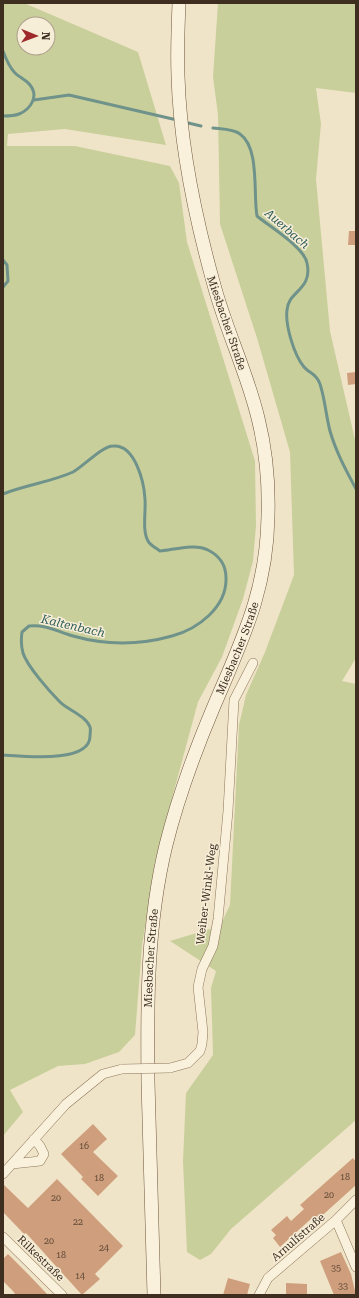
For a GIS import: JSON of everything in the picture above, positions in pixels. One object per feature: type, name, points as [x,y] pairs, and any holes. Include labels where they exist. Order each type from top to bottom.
[{"type":"main road","name":"Miesbacher Straße","points":[[154,1295],[147,1002],[149,951],[156,898],[166,847],[190,766],[253,613],[265,564],[269,514],[268,478],[258,416],[215,290],[197,223],[183,140],[178,77],[178,3]]},
{"type":"street","name":"Weiher-Winkl-Weg","points":[[3,1174],[66,1104],[103,1074],[122,1068],[170,1068],[188,1063],[200,1051],[203,1032],[198,987],[202,969],[214,946],[218,919],[228,811],[234,700],[253,663]]},
{"type":"street","points":[[12,1164],[40,1161],[44,1154],[34,1139]]},
{"type":"street","name":"Arnulfstraße","points":[[259,1295],[268,1278],[336,1220],[356,1200]]},
{"type":"street","points":[[336,1220],[356,1267]]},
{"type":"street","name":"Rilkestraße","points":[[3,1237],[62,1295]]},
{"type":"green space","points":[[3,3],[24,3],[54,16],[16,16],[16,56],[56,56],[56,17],[138,52],[166,145],[65,129],[8,134],[7,146],[75,146],[170,166],[179,183],[187,242],[255,461],[256,526],[253,561],[243,599],[222,657],[198,702],[155,861],[142,946],[135,1035],[119,1052],[85,1064],[58,1066],[10,1090],[23,1112],[3,1136]]},
{"type":"green space","points":[[218,3],[356,4],[356,93],[316,88],[321,124],[316,179],[330,331],[356,444],[356,658],[342,681],[356,684],[356,1120],[231,1229],[211,1254],[200,1260],[187,1252],[183,1161],[186,1093],[213,1055],[211,988],[216,971],[170,941],[220,926],[230,905],[239,725],[246,695],[265,652],[294,575],[290,452],[257,338],[220,224],[218,115],[213,77]]},
{"type":"building","points":[[349,231],[356,231],[356,245],[348,245]]},
{"type":"building","points":[[356,372],[356,384],[348,385],[347,373]]},
{"type":"building","points":[[93,1124],[107,1139],[93,1152],[118,1176],[98,1196],[81,1179],[83,1177],[61,1154]]},
{"type":"building","points":[[353,1158],[356,1162],[356,1185],[315,1222],[312,1218],[280,1247],[273,1238],[276,1235],[271,1230],[287,1216],[291,1221],[304,1209],[300,1205]]},
{"type":"building","points":[[57,1179],[123,1246],[95,1274],[100,1279],[82,1295],[26,1233],[24,1234],[3,1212],[3,1184],[28,1208]]},
{"type":"building","points":[[341,1252],[351,1274],[356,1295],[334,1295],[320,1261]]},
{"type":"building","points":[[8,1254],[48,1295],[16,1295],[3,1281],[3,1259]]},
{"type":"building","points":[[228,1278],[250,1284],[247,1295],[223,1295]]},
{"type":"building","points":[[286,1283],[307,1284],[307,1295],[286,1295]]},
{"type":"waterway","name":"Kaltenbach","points":[[3,51],[11,68],[30,85],[34,93],[34,98],[30,106],[23,112],[15,115],[3,116]]},
{"type":"waterway","name":"Auerbach","points":[[34,100],[69,95],[177,120]]},
{"type":"waterway","name":"Auerbach","points":[[184,122],[201,126]]},
{"type":"waterway","name":"Auerbach","points":[[213,128],[234,131],[240,134],[246,141],[251,150],[253,160],[257,216],[286,238],[300,250],[305,257],[308,272],[307,279],[304,285],[291,298],[288,304],[287,324],[300,362],[317,378],[320,384],[332,439],[356,489]]},
{"type":"waterway","name":"Kaltenbach","points":[[3,260],[7,265],[8,281],[3,287]]},
{"type":"waterway","name":"Kaltenbach","points":[[3,494],[73,472],[104,449],[113,446],[121,447],[133,457],[143,483],[145,499],[145,532],[149,542],[160,551],[191,547],[208,550],[222,561],[226,573],[225,589],[222,598],[216,607],[209,615],[192,628],[172,636],[148,641],[122,643],[85,639],[46,627],[29,626],[22,632],[21,642],[25,658],[39,679],[60,702],[88,723],[90,728],[90,736],[87,745],[79,751],[67,755],[39,757],[3,755]]}]
